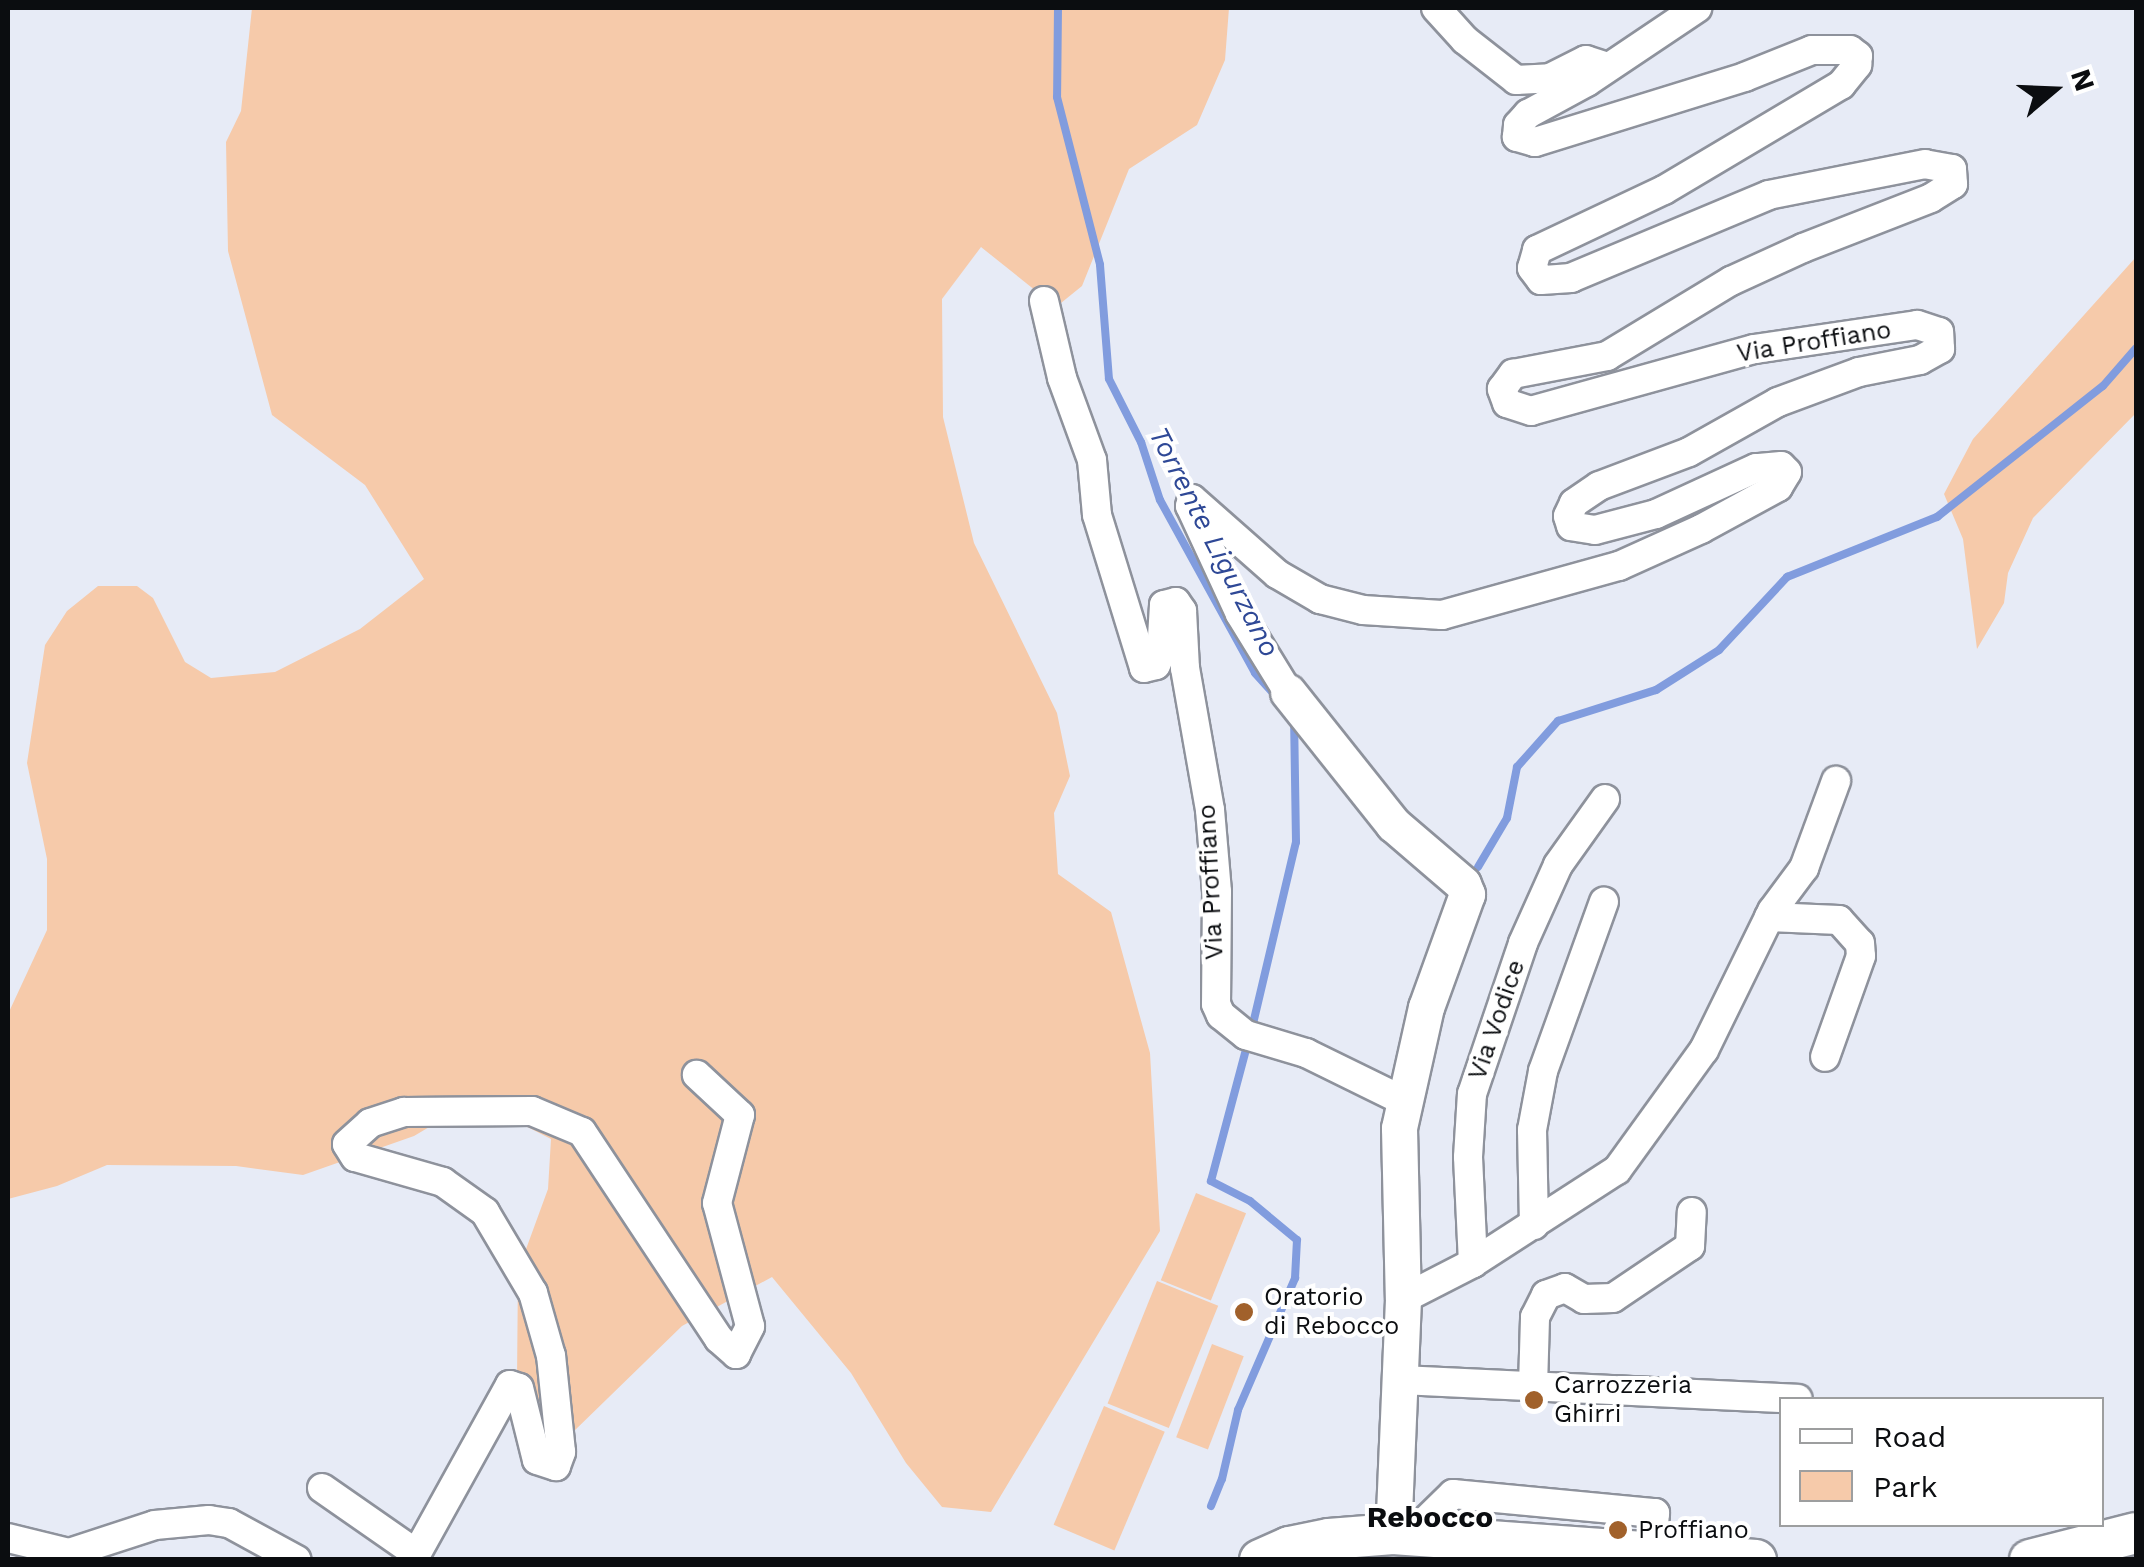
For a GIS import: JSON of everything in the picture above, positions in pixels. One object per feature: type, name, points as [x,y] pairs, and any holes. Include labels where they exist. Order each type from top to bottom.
[{"type":"main road","points":[[2030,1560],[2136,1532]]},
{"type":"main road","points":[[1260,1560],[1289,1546],[1389,1541],[1600,1546],[1756,1560]]},
{"type":"street","name":"Via Proffiano","points":[[1436,8],[1465,40],[1516,80],[1550,78],[1586,60],[1607,67]]},
{"type":"street","name":"Via Proffiano","points":[[1389,1541],[1403,1299],[1402,1100],[1426,1007],[1466,908],[1466,889],[1392,824],[1288,692],[1240,614],[1190,506],[1192,499],[1277,574],[1320,599],[1364,610],[1442,615],[1619,566],[1702,530],[1778,487],[1787,472],[1780,466],[1756,468],[1656,514],[1595,530],[1571,526],[1568,516],[1574,503],[1599,486],[1688,452],[1778,402],[1859,372],[1920,360],[1940,349],[1939,332],[1917,325],[1754,350],[1531,411],[1506,403],[1502,390],[1513,374],[1616,352],[1732,282],[1803,248],[1940,194],[1955,179],[1948,167],[1925,164],[1769,196],[1571,278],[1547,282],[1532,268],[1536,250],[1664,190],[1842,85],[1858,60],[1843,48],[1812,50],[1745,77],[1535,142],[1517,137],[1518,126],[1528,114],[1697,8]]},
{"type":"street","name":"Via Proffiano","points":[[1044,300],[1062,378],[1092,460],[1096,515],[1144,668],[1156,666],[1161,653],[1164,605],[1176,602],[1182,611],[1185,668],[1210,810],[1217,892],[1216,1004],[1221,1015],[1246,1035],[1306,1053],[1402,1100]]},
{"type":"street","points":[[1403,1299],[1534,1226],[1618,1170],[1704,1050],[1769,917],[1804,868],[1836,781]]},
{"type":"street","name":"Via Vodice","points":[[1472,1263],[1468,1157],[1472,1094],[1523,943],[1558,865],[1604,799]]},
{"type":"street","points":[[1534,1226],[1532,1130],[1544,1070],[1604,902]]},
{"type":"street","points":[[1769,917],[1839,920],[1852,929],[1860,943],[1861,956],[1825,1057]]},
{"type":"street","points":[[322,1488],[413,1556],[510,1385],[519,1388],[537,1460],[556,1466],[561,1452],[551,1356],[532,1293],[485,1212],[443,1182],[355,1157],[347,1144],[370,1122],[404,1112],[532,1111],[582,1132],[720,1339],[736,1354],[750,1326],[716,1203],[740,1115],[697,1075]]},
{"type":"street","points":[[1533,1386],[1535,1317],[1546,1295],[1565,1288],[1584,1299],[1613,1298],[1690,1246],[1692,1212]]},
{"type":"street","points":[[1400,1380],[1779,1398]]},
{"type":"street","points":[[1389,1541],[1453,1494],[1654,1513],[1652,1551]]},
{"type":"street","points":[[1590,1504],[1600,1546]]},
{"type":"street","points":[[8,1538],[69,1553],[155,1526],[209,1520],[229,1524],[297,1560]]},
{"type":"green space","points":[[252,8],[1229,8],[1225,60],[1197,125],[1129,169],[1082,286],[1056,307],[981,247],[942,299],[943,417],[974,543],[1057,713],[1070,776],[1054,813],[1058,874],[1111,912],[1150,1053],[1160,1231],[991,1512],[942,1507],[906,1463],[851,1373],[772,1277],[682,1326],[571,1434],[517,1379],[518,1271],[548,1189],[551,1139],[475,1100],[414,1136],[303,1175],[236,1166],[107,1165],[57,1186],[8,1199],[8,1014],[47,930],[47,859],[27,763],[45,645],[67,611],[98,586],[137,586],[153,598],[185,662],[211,678],[275,672],[360,629],[424,579],[365,485],[272,415],[228,251],[226,142],[241,111]]},
{"type":"green space","points":[[2136,257],[2136,413],[2033,518],[2008,573],[2004,603],[1977,649],[1963,539],[1944,494],[1973,439]]},
{"type":"green space","points":[[1196,1193],[1246,1213],[1211,1300],[1161,1280]]},
{"type":"green space","points":[[1157,1281],[1218,1306],[1169,1428],[1108,1403]]},
{"type":"green space","points":[[1212,1344],[1244,1356],[1208,1450],[1176,1437]]},
{"type":"green space","points":[[1104,1406],[1165,1432],[1114,1551],[1054,1525]]},
{"type":"waterway","name":"Torrente Ligurzano","points":[[1058,8],[1057,97],[1100,265],[1109,379],[1141,442],[1160,500],[1255,673],[1274,694]]},
{"type":"waterway","name":"Torrente Ligurzano","points":[[1478,867],[1507,818],[1517,767],[1558,721],[1656,690],[1719,650],[1787,577],[1937,517],[2103,386],[2136,348]]},
{"type":"waterway","name":"Torrente Ligurzano","points":[[1252,1028],[1296,842],[1294,720]]},
{"type":"waterway","name":"Torrente Ligurzano","points":[[1211,1506],[1222,1479],[1238,1410],[1295,1278],[1297,1240],[1250,1201],[1211,1181],[1246,1049]]},
{"type":"place","name":"Oratorio di Rebocco","points":[[1244,1312]]},
{"type":"place","name":"Carrozzeria Ghirri","points":[[1534,1400]]},
{"type":"place","name":"Proffiano","points":[[1618,1530]]},
{"type":"district","name":"Rebocco","points":[[1430,1517]]}]
